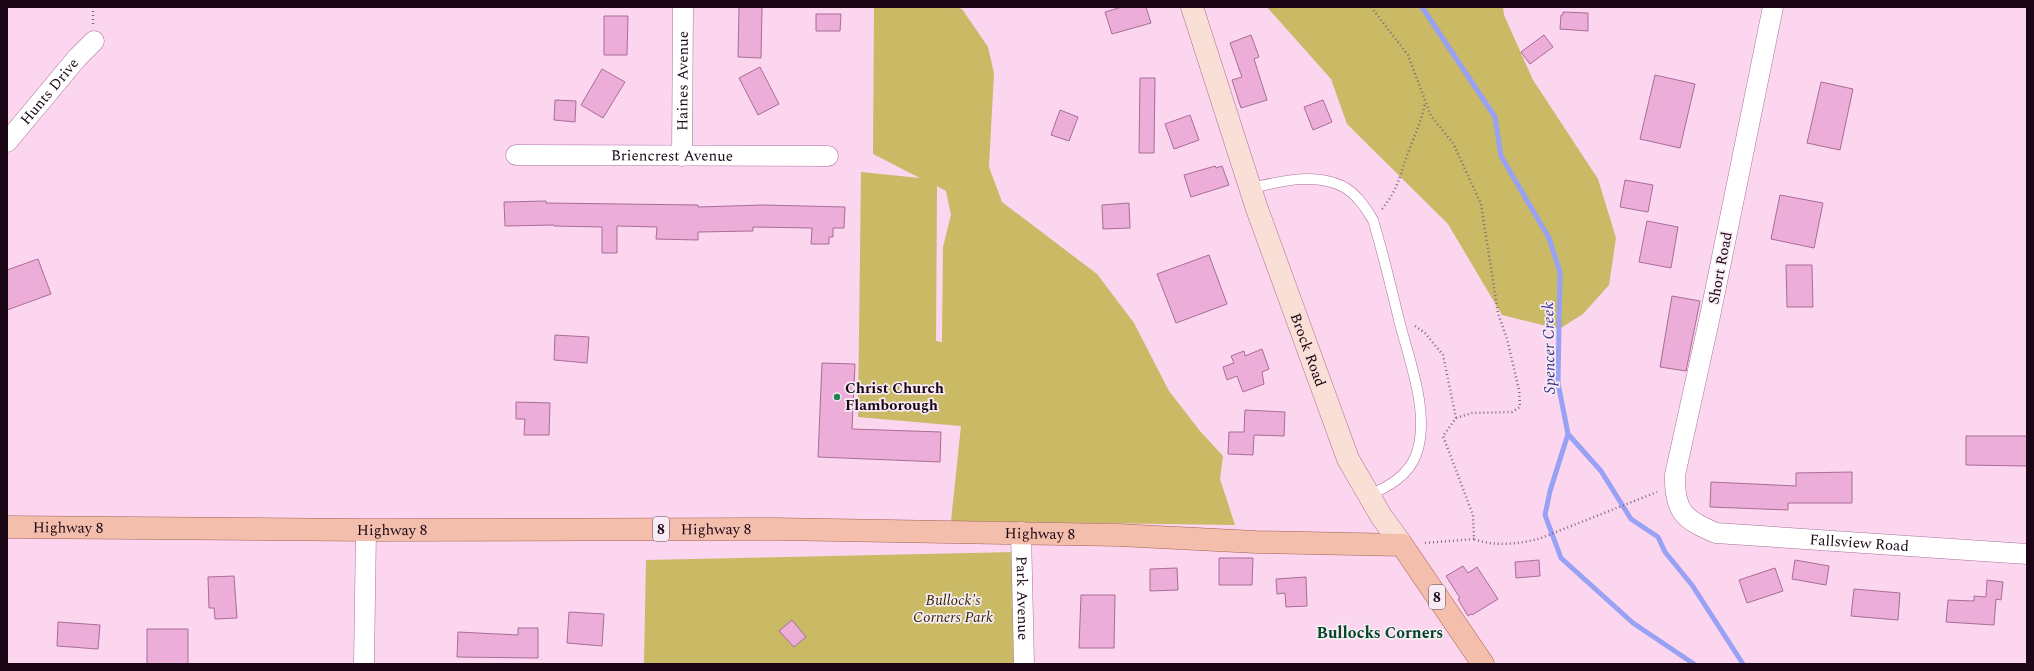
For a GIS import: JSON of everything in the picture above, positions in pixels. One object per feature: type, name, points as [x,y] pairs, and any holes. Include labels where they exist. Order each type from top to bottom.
[{"type":"main road","name":"Brock Road","points":[[1192,7],[1251,188],[1348,459],[1369,495],[1483,664]]},
{"type":"main road","name":"Highway 8","points":[[7,527],[366,530],[775,529],[1021,532],[1256,542],[1402,545]]},
{"type":"street","name":"Haines Avenue","points":[[682,156],[683,7]]},
{"type":"street","name":"Short Road","points":[[1694,524],[1680,509],[1674,490],[1675,475],[1710,316],[1773,7]]},
{"type":"street","name":"Hunts Drive","points":[[7,142],[72,63],[94,41]]},
{"type":"street","name":"Briencrest Avenue","points":[[516,155],[828,156]]},
{"type":"street","name":"Fallsview Road","points":[[1694,524],[1716,533],[2027,554]]},
{"type":"street","points":[[364,664],[366,530]]},
{"type":"street","name":"Park Avenue","points":[[1021,532],[1024,664]]},
{"type":"lane","points":[[1251,188],[1287,180],[1321,180],[1342,186],[1362,202],[1373,220],[1412,367],[1421,413],[1420,440],[1416,455],[1403,474],[1386,488],[1369,495]]},
{"type":"path","points":[[1371,7],[1408,55],[1430,116],[1453,143],[1481,204],[1498,312],[1507,338],[1519,390],[1520,407],[1512,412],[1472,413],[1456,418],[1443,436],[1473,515],[1474,539]]},
{"type":"path","points":[[1373,220],[1390,199],[1398,185],[1401,170],[1422,118],[1425,103]]},
{"type":"path","points":[[1398,315],[1425,333],[1443,355],[1456,418]]},
{"type":"path","points":[[1402,545],[1474,539],[1485,544],[1526,542],[1541,538],[1646,498]]},
{"type":"green space","points":[[874,7],[955,7],[962,9],[988,47],[994,73],[989,167],[1002,202],[1097,274],[1134,323],[1169,391],[1200,431],[1223,456],[1220,479],[1235,525],[951,521],[961,426],[858,417],[861,172],[920,178],[873,154]],"holes":[[[937,186],[946,191],[951,215],[943,247],[942,342],[936,341]]]},
{"type":"green space","points":[[1267,7],[1503,7],[1504,15],[1533,80],[1598,179],[1616,238],[1609,285],[1583,314],[1559,329],[1502,315],[1448,224],[1347,124],[1331,79]]},
{"type":"green space","name":"Bullock's Corners Park","points":[[1016,552],[1016,664],[644,664],[646,560]]},
{"type":"building","points":[[739,7],[762,7],[761,58],[738,57]]},
{"type":"building","points":[[1122,7],[1146,7],[1151,23],[1112,34],[1105,12]]},
{"type":"building","points":[[1563,12],[1588,13],[1588,31],[1560,29],[1561,15],[1563,15]]},
{"type":"building","points":[[816,14],[841,14],[840,31],[816,31]]},
{"type":"building","points":[[604,16],[628,16],[627,55],[604,55]]},
{"type":"building","points":[[1251,35],[1259,57],[1254,59],[1267,100],[1241,108],[1232,80],[1242,77],[1230,43]]},
{"type":"building","points":[[1544,35],[1553,47],[1530,64],[1521,52]]},
{"type":"building","points":[[760,67],[779,104],[758,115],[739,78]]},
{"type":"building","points":[[602,69],[625,82],[603,118],[581,105]]},
{"type":"building","points":[[1655,75],[1695,84],[1680,148],[1640,139]]},
{"type":"building","points":[[1140,78],[1155,78],[1154,153],[1139,153]]},
{"type":"building","points":[[1821,82],[1853,89],[1840,150],[1807,143]]},
{"type":"building","points":[[555,100],[576,101],[575,122],[554,120]]},
{"type":"building","points":[[1323,100],[1332,122],[1313,130],[1304,107]]},
{"type":"building","points":[[1060,110],[1078,117],[1069,141],[1051,135]]},
{"type":"building","points":[[1190,115],[1199,140],[1174,149],[1165,124]]},
{"type":"building","points":[[1215,166],[1216,168],[1222,166],[1229,185],[1191,197],[1184,175]]},
{"type":"building","points":[[1625,180],[1653,185],[1648,212],[1620,207]]},
{"type":"building","points":[[1780,195],[1823,203],[1814,248],[1771,239]]},
{"type":"building","points":[[546,201],[546,203],[698,205],[698,207],[763,205],[845,207],[844,228],[833,228],[833,237],[829,237],[829,244],[811,244],[812,228],[753,227],[753,231],[698,232],[698,240],[656,239],[657,227],[617,226],[617,253],[602,253],[602,227],[554,225],[505,226],[504,202]]},
{"type":"building","points":[[1129,203],[1130,228],[1103,229],[1102,205]]},
{"type":"building","points":[[1647,221],[1678,227],[1671,268],[1639,262]]},
{"type":"building","points":[[1209,255],[1227,304],[1176,323],[1157,274]]},
{"type":"building","points":[[38,259],[51,294],[7,310],[7,270]]},
{"type":"building","points":[[1786,265],[1812,265],[1813,307],[1787,307]]},
{"type":"building","points":[[1672,296],[1700,301],[1686,371],[1660,367]]},
{"type":"building","points":[[555,335],[589,337],[587,363],[554,360]]},
{"type":"building","points":[[1262,349],[1269,369],[1262,372],[1264,384],[1243,392],[1237,376],[1227,380],[1223,367],[1234,363],[1231,356],[1244,351],[1245,356]]},
{"type":"building","name":"Christ Church Flamborough","points":[[822,363],[855,364],[852,429],[941,432],[940,462],[818,457]]},
{"type":"building","points":[[516,402],[550,403],[549,435],[524,435],[525,419],[516,419]]},
{"type":"building","points":[[1245,410],[1285,412],[1284,436],[1254,435],[1253,455],[1228,454],[1229,432],[1244,432]]},
{"type":"building","points":[[1966,436],[2027,436],[2027,466],[1966,465]]},
{"type":"building","points":[[1852,472],[1852,503],[1788,503],[1788,510],[1710,507],[1711,482],[1796,486],[1796,473]]},
{"type":"building","points":[[1219,558],[1253,558],[1252,585],[1219,585]]},
{"type":"building","points":[[1539,560],[1540,576],[1516,578],[1515,562]]},
{"type":"building","points":[[1795,560],[1829,566],[1826,585],[1792,579]]},
{"type":"building","points":[[1463,566],[1468,573],[1477,567],[1498,599],[1468,616],[1458,599],[1460,598],[1446,576]]},
{"type":"building","points":[[1177,568],[1178,590],[1150,591],[1150,569]]},
{"type":"building","points":[[1775,568],[1783,591],[1747,603],[1739,580]]},
{"type":"building","points":[[234,576],[237,618],[215,619],[214,608],[209,608],[208,577]]},
{"type":"building","points":[[1306,577],[1307,606],[1286,607],[1285,593],[1277,594],[1276,579]]},
{"type":"building","points":[[1987,580],[2003,582],[2001,600],[1996,599],[1994,625],[1946,622],[1948,600],[1974,601],[1974,596],[1986,597]]},
{"type":"building","points":[[1854,589],[1900,593],[1898,620],[1851,616]]},
{"type":"building","points":[[1081,595],[1115,595],[1114,648],[1079,648]]},
{"type":"building","points":[[569,612],[604,614],[602,646],[567,643]]},
{"type":"building","points":[[792,620],[806,637],[794,647],[779,631]]},
{"type":"building","points":[[58,622],[100,625],[98,649],[57,646]]},
{"type":"building","points":[[518,628],[538,628],[538,658],[457,657],[458,632],[518,635]]},
{"type":"building","points":[[147,629],[188,629],[188,664],[147,664]]},
{"type":"waterway","name":"Spencer Creek","points":[[1422,7],[1495,117],[1501,156],[1549,238],[1560,272],[1558,383],[1568,434],[1601,471],[1631,519],[1658,537],[1665,552],[1692,585],[1743,664]]},
{"type":"waterway","points":[[1568,434],[1550,491],[1545,515],[1561,558],[1633,623],[1694,664]]},
{"type":"place","name":"Christ Church Flamborough","points":[[837,397]]},
{"type":"district","name":"Bullocks Corners","points":[[1380,632]]}]
